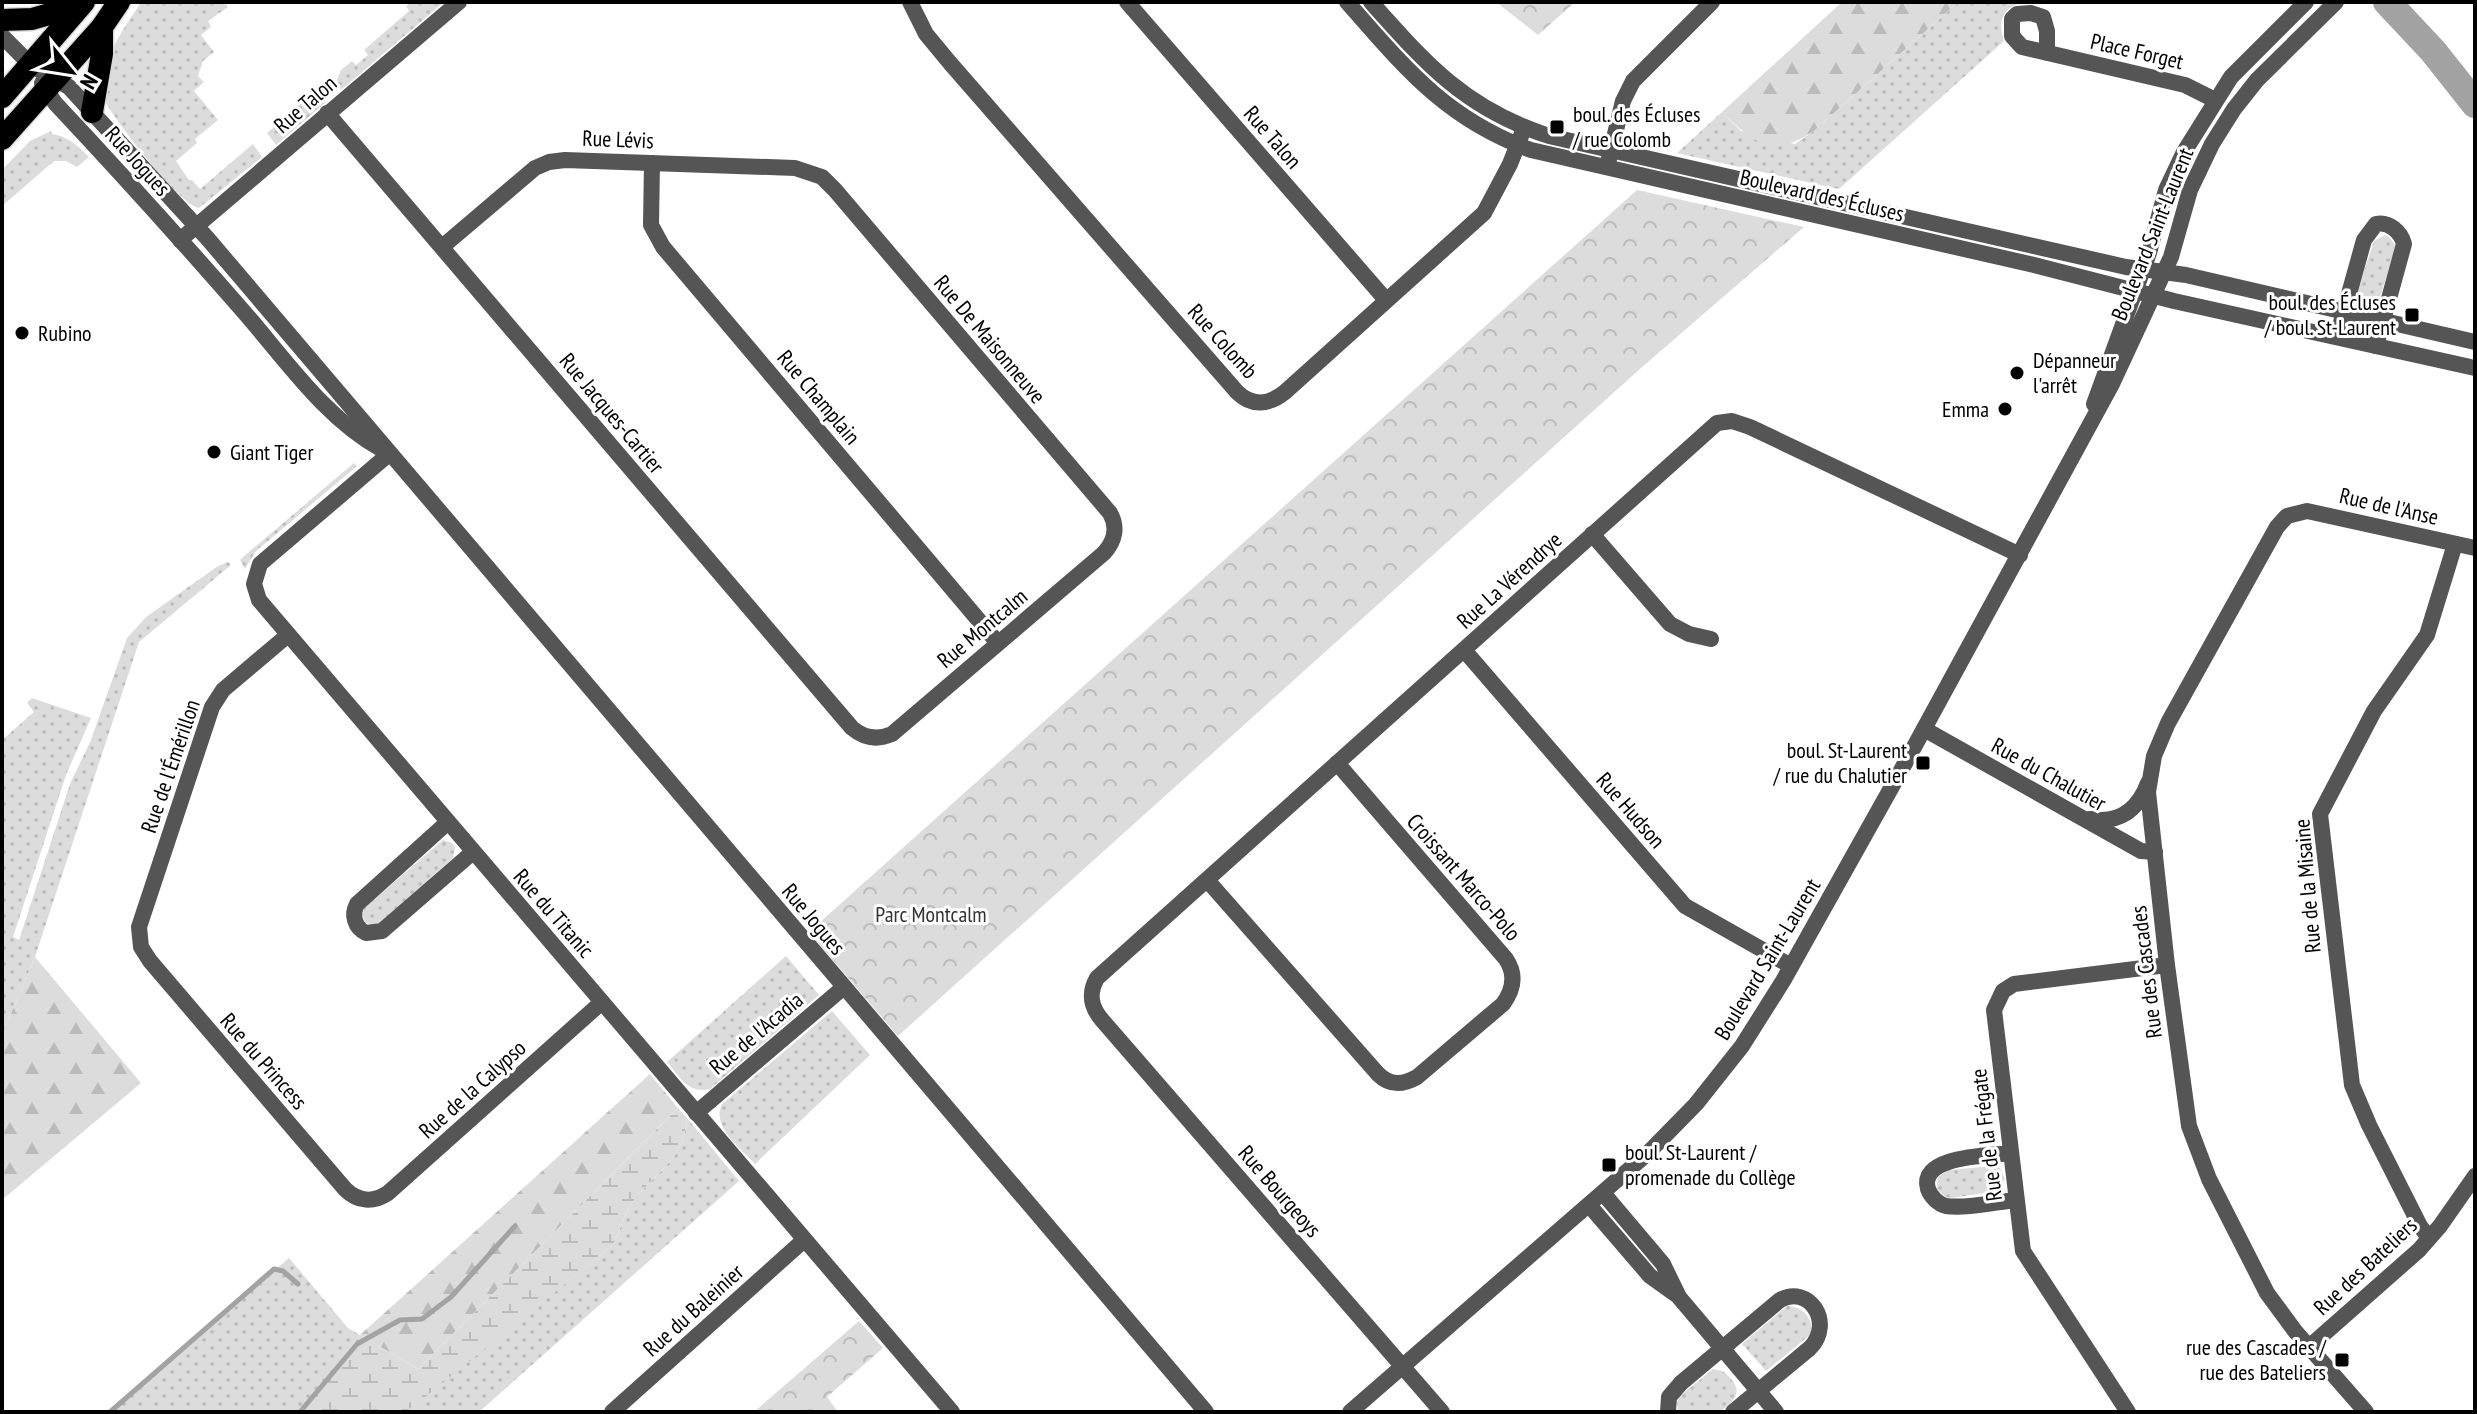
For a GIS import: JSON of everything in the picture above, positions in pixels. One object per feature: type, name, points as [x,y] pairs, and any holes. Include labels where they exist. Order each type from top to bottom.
[{"type":"highway","points":[[2,139],[52,86],[119,2]]},
{"type":"highway","points":[[2,20],[32,19],[82,4]]},
{"type":"highway","points":[[2,97],[82,4]]},
{"type":"highway","points":[[92,112],[102,54],[102,27]]},
{"type":"street","name":"Rue Talon","points":[[180,240],[459,2]]},
{"type":"street","name":"Rue Colomb","points":[[910,2],[932,42],[1246,399],[1264,403],[1280,396],[1484,213],[1524,128]]},
{"type":"street","name":"Rue Talon","points":[[1127,2],[1386,300]]},
{"type":"street","name":"Boulevard des Écluses","points":[[1347,2],[1400,63],[1436,98],[1480,127],[1518,145],[1560,159],[2019,261],[2153,295],[2475,368]]},
{"type":"street","name":"Boulevard des Écluses","points":[[1371,2],[1445,81],[1481,107],[1524,128],[1549,136],[2475,342]]},
{"type":"street","points":[[1606,169],[1623,101],[1633,81],[1712,2]]},
{"type":"street","name":"Boulevard Saint-Laurent","points":[[2089,424],[2101,378],[2136,290],[2173,174],[2190,140],[2242,64],[2306,2]]},
{"type":"street","name":"Boulevard Saint-Laurent","points":[[1350,1412],[1673,1129],[1719,1076],[1752,1031],[1924,729],[2117,375],[2164,272],[2195,177],[2223,125],[2262,73],[2336,2]]},
{"type":"street","name":"Rue Jogues","points":[[2,36],[52,86],[55,103],[338,419],[363,440],[389,454]]},
{"type":"street","name":"Place Forget","points":[[2047,53],[2185,85],[2215,100]]},
{"type":"street","name":"Rue Jogues","points":[[52,86],[69,87],[196,226],[1206,1412]]},
{"type":"street","name":"Rue Jacques-Cartier","points":[[327,113],[852,728],[867,737]]},
{"type":"street","name":"Rue Lévis","points":[[442,247],[535,168],[549,162],[795,168],[822,177]]},
{"type":"street","name":"Rue Champlain","points":[[652,163],[651,225],[663,247],[998,643]]},
{"type":"street","name":"Rue De Maisonneuve","points":[[822,177],[1110,513],[1114,534]]},
{"type":"street","points":[[2337,337],[2364,240],[2376,224],[2385,224],[2398,232],[2404,244],[2376,346]]},
{"type":"street","name":"Rue La Vérendrye","points":[[1091,997],[1097,978],[1717,423],[1732,421],[1779,440],[2020,555]]},
{"type":"street","name":"Rue du Titanic","points":[[389,454],[260,564],[255,576],[255,592],[288,635],[803,1241],[952,1412]]},
{"type":"street","name":"Rue de l'Anse","points":[[2293,513],[2307,511],[2475,548]]},
{"type":"street","name":"Rue des Cascades","points":[[2293,513],[2277,527],[2168,723],[2157,746],[2148,781],[2184,1100],[2197,1151],[2260,1281],[2280,1313],[2366,1412]]},
{"type":"street","name":"Rue Montcalm","points":[[867,737],[879,738],[892,734],[1104,553],[1114,534]]},
{"type":"street","points":[[1592,534],[1670,624],[1689,634],[1711,639]]},
{"type":"street","name":"Rue de la Misaine","points":[[2429,1238],[2369,1125],[2352,1085],[2320,814],[2374,711],[2427,635],[2455,544]]},
{"type":"street","name":"Rue de l'Émérillon","points":[[139,940],[139,927],[215,701],[223,690],[288,635]]},
{"type":"street","name":"Rue Hudson","points":[[1464,650],[1685,906],[1791,966]]},
{"type":"street","name":"Rue du Chalutier","points":[[1924,729],[2141,851],[2155,852]]},
{"type":"street","name":"Croissant Marco-Polo","points":[[1207,880],[1378,1074],[1389,1082],[1403,1083],[1417,1077],[1503,1004],[1512,989],[1510,965],[1337,763]]},
{"type":"street","points":[[2082,817],[2102,821],[2120,818],[2137,804],[2148,781]]},
{"type":"street","points":[[448,822],[357,904],[353,915],[362,931],[372,934],[382,931],[473,852]]},
{"type":"street","name":"Rue du Princess","points":[[139,940],[150,961],[345,1189],[356,1198],[366,1200]]},
{"type":"street","name":"Rue de la Frégate","points":[[2128,1412],[2026,1260],[1994,1020],[1995,1004],[2003,991],[2021,983],[2167,965]]},
{"type":"street","name":"Rue de l'Acadia","points":[[696,1113],[844,987]]},
{"type":"street","name":"Rue Bourgeoys","points":[[1091,997],[1094,1010],[1102,1020],[1442,1412]]},
{"type":"street","name":"Rue de la Calypso","points":[[366,1200],[388,1193],[602,1002]]},
{"type":"street","points":[[2011,1153],[1941,1163],[1929,1176],[1928,1188],[1935,1200],[1947,1206],[2016,1200]]},
{"type":"street","name":"Rue des Bateliers","points":[[2309,1347],[2408,1260],[2429,1238],[2475,1176]]},
{"type":"street","points":[[1603,1193],[1663,1264],[1678,1296]]},
{"type":"street","points":[[1589,1205],[1650,1276],[1678,1296],[1776,1412]]},
{"type":"street","name":"Rue du Baleinier","points":[[612,1412],[803,1241]]},
{"type":"street","points":[[1668,1412],[1667,1404],[1672,1391],[1788,1295],[1800,1297],[1814,1307],[1822,1323],[1816,1342],[1733,1412]]},
{"type":"green space","points":[[141,2],[224,2],[228,7],[208,21],[211,27],[201,35],[214,52],[203,61],[198,76],[204,82],[194,91],[218,120],[195,139],[197,143],[176,161],[189,180],[200,189],[253,144],[262,157],[199,208],[190,204],[164,179],[105,101],[103,88],[107,62]]},
{"type":"green space","points":[[412,2],[444,2],[341,90],[337,80],[341,70],[352,61],[356,65],[368,55],[364,50],[409,11],[406,6]]},
{"type":"green space","points":[[1496,2],[1575,2],[1538,35]]},
{"type":"green space","points":[[1842,2],[1958,2],[1815,130],[1800,139],[1787,144],[1765,144],[1722,112]]},
{"type":"green space","points":[[1958,2],[2027,2],[2013,6],[2004,14],[2001,26],[2004,41],[1839,189],[1677,153],[1722,112],[1741,131],[1795,144],[1815,130]]},
{"type":"green space","points":[[317,89],[326,102],[276,145],[267,133]]},
{"type":"green space","points":[[51,131],[73,142],[89,157],[77,167],[66,161],[54,161],[2,206],[2,170],[30,141]]},
{"type":"green space","name":"Parc Montcalm","points":[[1637,190],[1804,227],[1641,368],[898,1036],[809,932]]},
{"type":"green space","points":[[2385,235],[2396,246],[2380,297],[2374,304],[2363,299],[2362,302],[2357,293],[2374,241]]},
{"type":"green space","points":[[354,463],[357,466],[256,551],[245,569],[240,560],[243,557]]},
{"type":"green space","points":[[228,562],[231,565],[139,642],[35,957],[2,1035],[2,740],[34,712],[27,703],[32,698],[91,718],[66,775],[13,937],[19,940],[70,784],[91,740],[127,638],[146,617]]},
{"type":"green space","points":[[443,840],[452,843],[455,848],[453,858],[378,925],[365,923],[363,909]]},
{"type":"green space","points":[[786,956],[819,995],[710,1089],[690,1087],[667,1062]]},
{"type":"green space","points":[[35,957],[141,1083],[2,1200],[2,1035]]},
{"type":"green space","points":[[832,1011],[870,1055],[755,1164],[724,1129],[720,1113],[722,1104]]},
{"type":"green space","points":[[650,1074],[678,1108],[418,1369],[360,1335]]},
{"type":"green space","points":[[678,1108],[687,1118],[680,1146],[630,1206],[612,1246],[419,1402],[405,1412],[301,1412],[360,1335],[418,1369]]},
{"type":"green space","points":[[687,1118],[739,1181],[479,1412],[405,1412],[612,1246],[630,1206],[680,1146]]},
{"type":"green space","points":[[2000,1168],[2005,1179],[1998,1191],[1951,1198],[1945,1197],[1937,1189],[1938,1177],[1949,1170]]},
{"type":"green space","points":[[289,1258],[348,1328],[360,1335],[301,1412],[110,1412]]},
{"type":"green space","points":[[1787,1306],[1798,1308],[1806,1314],[1811,1323],[1811,1334],[1766,1371],[1742,1344]]},
{"type":"green space","points":[[859,1321],[883,1348],[827,1397],[838,1412],[754,1412]]},
{"type":"green space","points":[[1713,1369],[1725,1373],[1735,1384],[1736,1393],[1732,1401],[1720,1412],[1678,1412],[1680,1396]]},
{"type":"waterway","points":[[2387,2],[2433,51],[2475,104]]},
{"type":"waterway","points":[[300,1412],[357,1344],[400,1320],[422,1319],[451,1297],[515,1226]]},
{"type":"waterway","points":[[110,1412],[274,1269],[283,1271],[298,1284]]},
{"type":"place","name":"boul. des Écluses / rue Colomb","points":[[1557,127]]},
{"type":"place","name":"boul. des Écluses / boul. St-Laurent","points":[[2412,315]]},
{"type":"place","name":"Rubino","points":[[22,333]]},
{"type":"place","name":"Dépanneur l'arrêt","points":[[2017,373]]},
{"type":"place","name":"Emma","points":[[2005,409]]},
{"type":"place","name":"Giant Tiger","points":[[214,452]]},
{"type":"place","name":"boul. St-Laurent / rue du Chalutier","points":[[1923,763]]},
{"type":"place","name":"boul. St-Laurent / promenade du Collège","points":[[1609,1165]]},
{"type":"place","name":"rue des Cascades / rue des Bateliers","points":[[2342,1360]]}]
